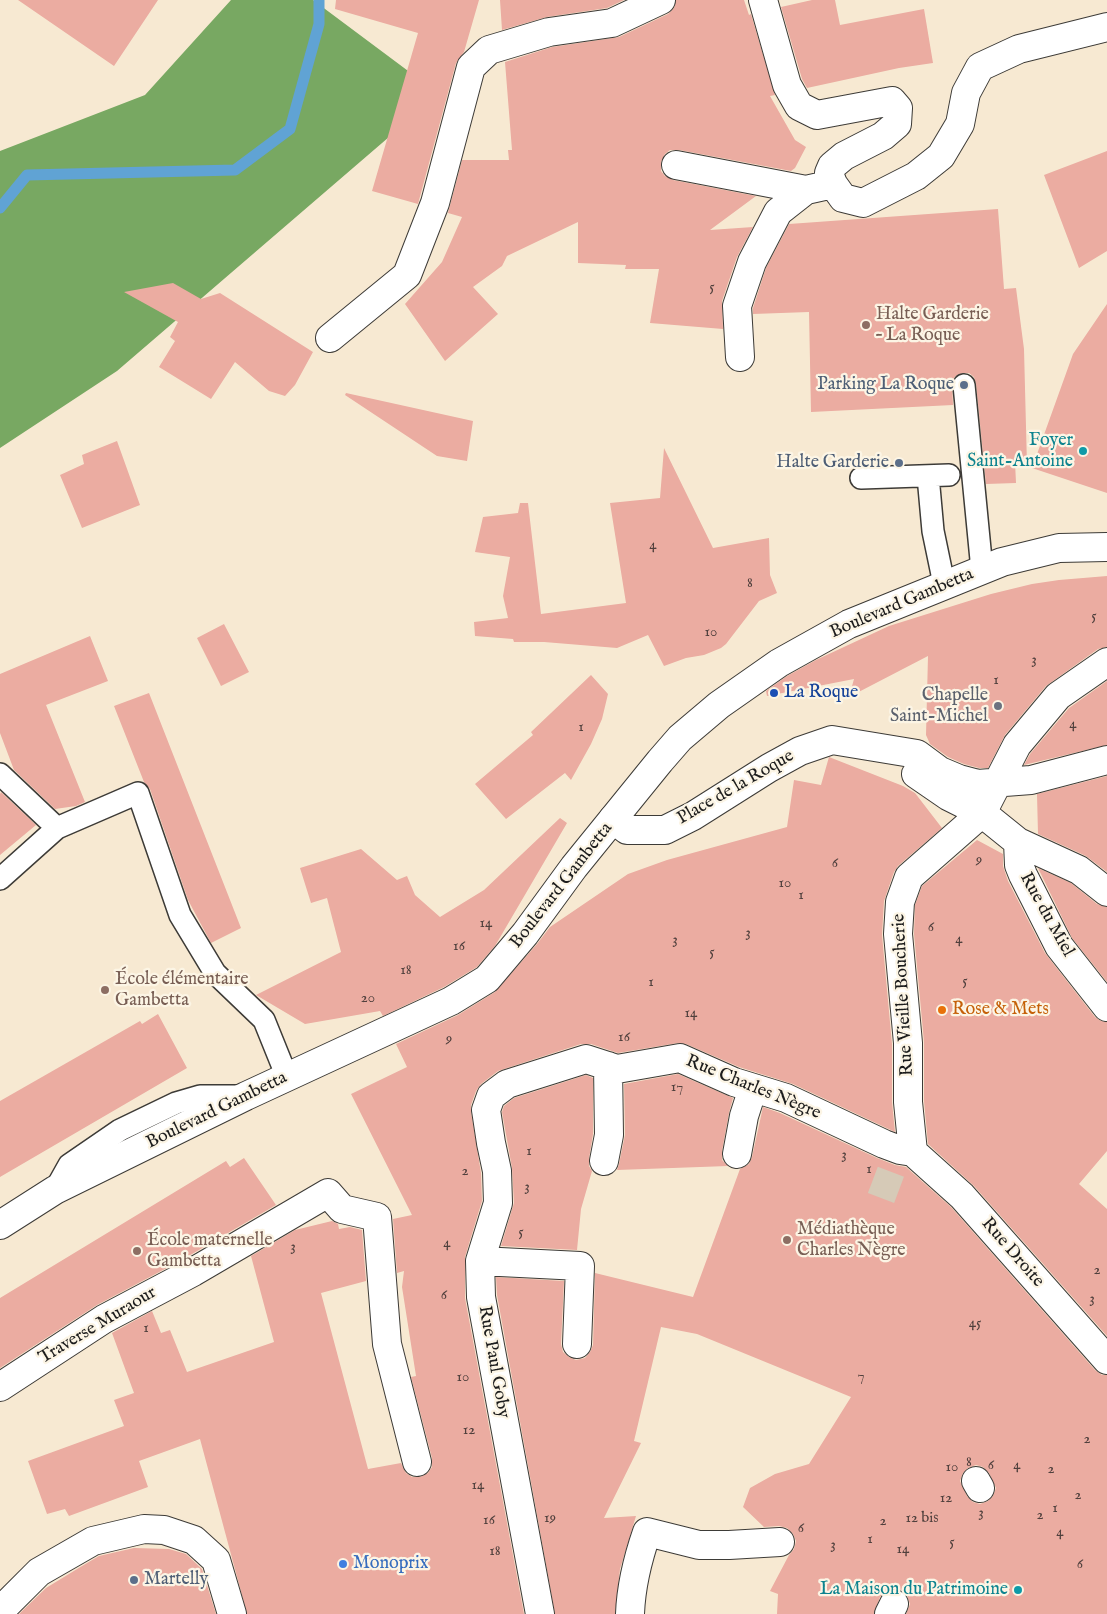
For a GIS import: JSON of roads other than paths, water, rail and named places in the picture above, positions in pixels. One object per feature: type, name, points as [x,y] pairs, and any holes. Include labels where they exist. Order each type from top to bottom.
[{"type":"street","points":[[330,338],[407,275],[435,203],[471,67],[489,50],[549,32],[612,22],[661,0]]},
{"type":"street","points":[[763,0],[787,85],[799,106],[817,115],[892,101],[898,108],[897,124],[882,136],[844,156],[832,166],[829,173],[833,184],[843,198],[863,203],[916,176],[941,156],[960,124],[966,93],[980,67],[1019,49],[1107,28]]},
{"type":"street","points":[[676,165],[806,190],[833,184]]},
{"type":"street","points":[[740,357],[737,306],[752,262],[778,212],[806,190]]},
{"type":"street","name":"Boulevard Gambetta","points":[[0,1225],[55,1190],[246,1096],[451,1001],[487,979],[526,934],[574,867],[680,738],[719,705],[779,664],[849,624],[1002,562],[1059,548],[1107,547]]},
{"type":"street","points":[[982,813],[996,782],[1017,745],[1058,696],[1107,662]]},
{"type":"street","name":"Place de la Roque","points":[[613,820],[627,830],[665,830],[693,816],[769,768],[800,751],[832,740],[879,747]]},
{"type":"street","points":[[879,747],[916,754],[940,771],[978,784],[1031,780],[1107,760]]},
{"type":"street","points":[[879,747],[948,796],[982,813],[1018,842],[1080,870],[1107,892]]},
{"type":"street","name":"Rue Vieille Boucherie","points":[[903,1155],[908,1102],[908,1043],[898,934],[900,902],[909,877],[982,813]]},
{"type":"street","name":"Rue du Miel","points":[[1018,842],[1019,865],[1059,946],[1107,1007]]},
{"type":"street","name":"Rue Charles Nègre","points":[[486,1110],[491,1096],[507,1084],[586,1059],[617,1069],[680,1058],[734,1082],[786,1098],[884,1144],[903,1155]]},
{"type":"street","points":[[604,1161],[609,1135],[608,1066]]},
{"type":"street","points":[[737,1154],[744,1116],[753,1088]]},
{"type":"street","name":"Rue Paul Goby","points":[[486,1110],[497,1171],[498,1204],[480,1260],[481,1298],[540,1614]]},
{"type":"street","name":"Rue Droite","points":[[903,1155],[962,1196],[1107,1360]]},
{"type":"street","name":"Traverse Muraour","points":[[0,1387],[104,1319],[193,1272],[328,1193],[342,1209],[377,1217],[387,1344],[417,1462]]},
{"type":"street","points":[[480,1260],[580,1266],[577,1344]]},
{"type":"street","points":[[0,1611],[39,1572],[93,1542],[144,1529],[164,1530],[194,1540],[216,1560],[232,1614]]},
{"type":"street","points":[[630,1614],[631,1596],[640,1553],[647,1532],[698,1544],[730,1545],[780,1542]]},
{"type":"lane","points":[[964,385],[982,570]]},
{"type":"lane","points":[[861,478],[949,475]]},
{"type":"lane","points":[[928,476],[933,532],[944,584]]},
{"type":"lane","points":[[0,774],[57,828]]},
{"type":"lane","points":[[0,879],[57,828],[138,793],[180,915],[215,973],[264,1020],[287,1077]]},
{"type":"waterway","points":[[0,208],[27,175],[235,170],[290,129],[319,24],[319,0]]},
{"type":"tunnel","points":[[881,1198],[895,1161]]},
{"type":"place","name":"Halte Garderie – La Roque","points":[[866,325]]},
{"type":"place","name":"Parking La Roque","points":[[964,385]]},
{"type":"place","name":"Foyer Saint-Antoine","points":[[1083,451]]},
{"type":"place","name":"Halte Garderie","points":[[899,463]]},
{"type":"place","name":"La Roque","points":[[774,693]]},
{"type":"place","name":"Chapelle Saint-Michel","points":[[998,706]]},
{"type":"place","name":"École élémentaire Gambetta","points":[[105,990]]},
{"type":"place","name":"Rose & Mets","points":[[942,1010]]},
{"type":"place","name":"Médiathèque Charles Nègre","points":[[787,1240]]},
{"type":"place","name":"École maternelle Gambetta","points":[[137,1251]]},
{"type":"place","name":"Monoprix","points":[[343,1564]]},
{"type":"place","name":"Martelly","points":[[134,1580]]},
{"type":"place","name":"La Maison du Patrimoine","points":[[1018,1590]]}]
